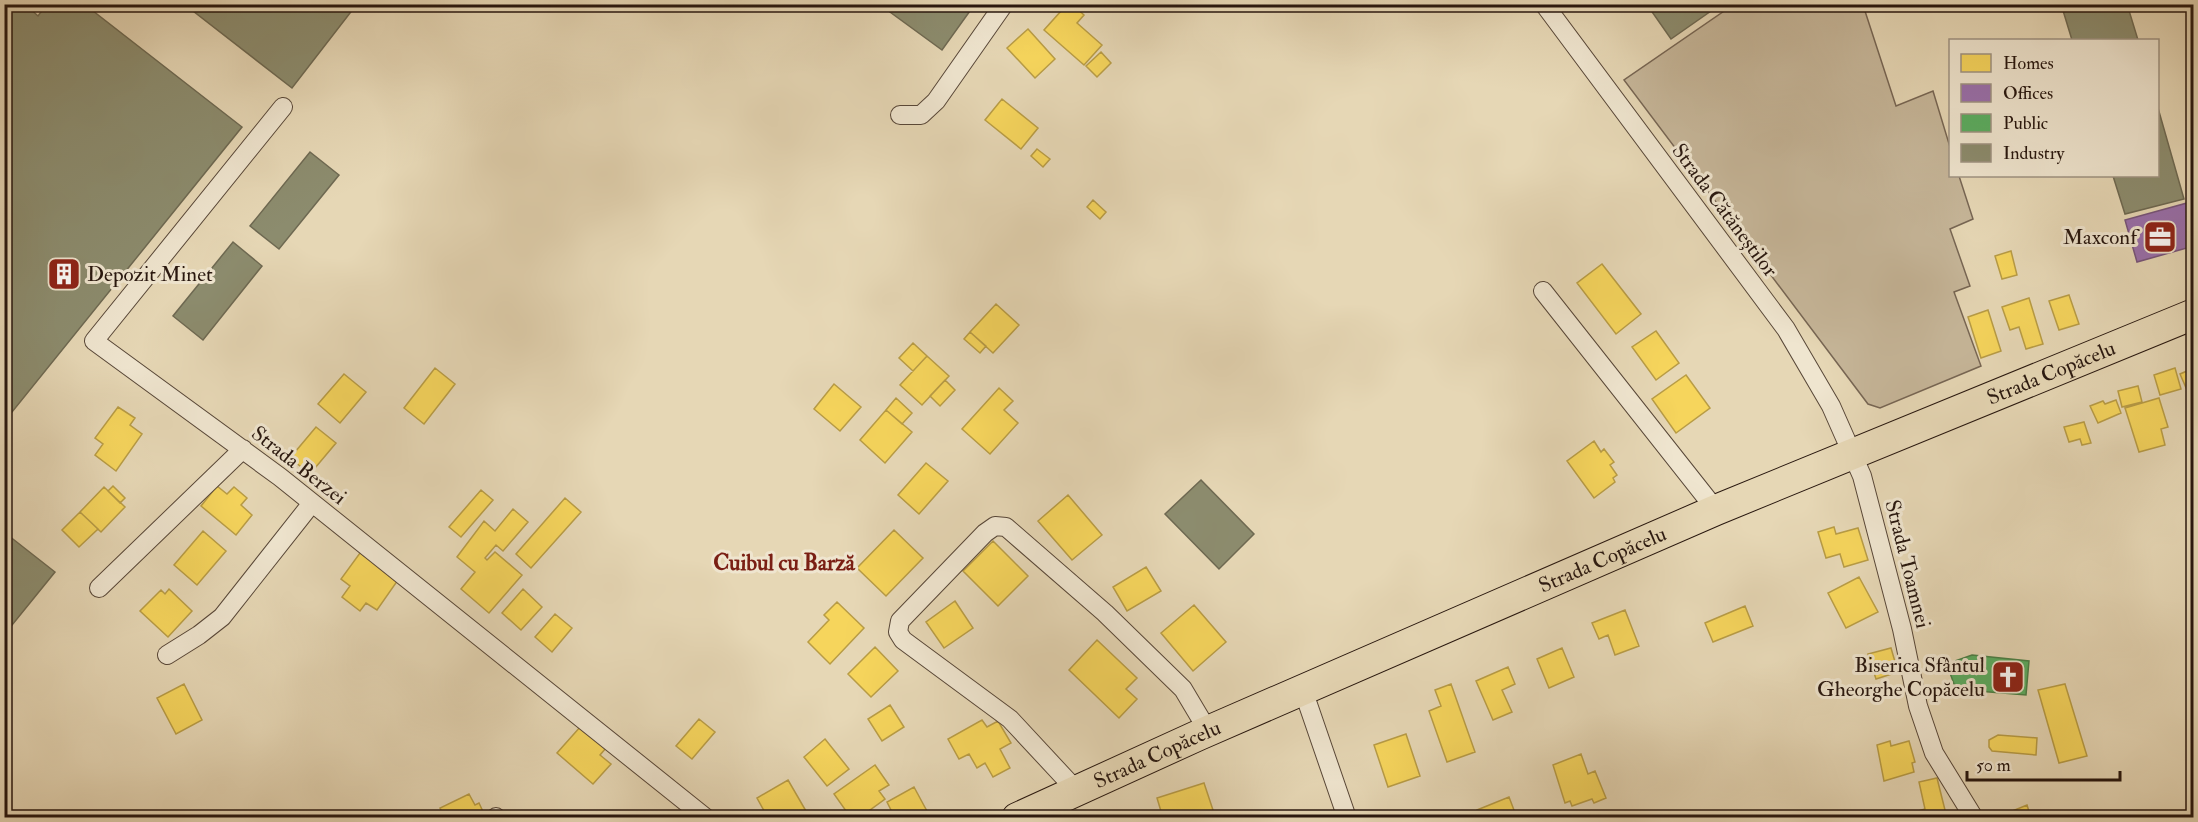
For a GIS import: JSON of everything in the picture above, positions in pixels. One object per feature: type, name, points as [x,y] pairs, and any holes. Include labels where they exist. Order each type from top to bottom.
[{"type":"main road","name":"Strada Copăcelu","points":[[1017,818],[1208,731],[1716,510],[2193,314]]},
{"type":"street","points":[[900,115],[921,116],[936,101],[1004,4]]},
{"type":"street","name":"Strada Cătăneștilor","points":[[1544,4],[1786,329],[1831,406],[1852,453]]},
{"type":"street","name":"Strada Berzei","points":[[283,107],[94,341],[243,449],[500,650],[706,818]]},
{"type":"street","points":[[1543,291],[1716,510]]},
{"type":"street","points":[[99,588],[243,449]]},
{"type":"street","name":"Strada Toamnei","points":[[1852,453],[1862,476],[1896,607],[1918,706],[1943,770],[1974,818]]},
{"type":"street","points":[[167,655],[222,617],[312,503]]},
{"type":"street","points":[[1076,790],[1010,719],[903,640],[898,632],[900,621],[985,533],[995,526],[1006,527],[1105,613],[1184,689],[1208,731]]},
{"type":"street","points":[[1303,690],[1347,818]]},
{"type":"shaded area","points":[[1733,5],[1863,5],[1896,106],[1933,91],[1949,144],[1949,177],[1959,177],[1973,219],[1950,229],[1970,286],[1954,292],[1981,366],[1880,408],[1868,404],[1624,80]]},
{"type":"building: Homes","points":[[1061,4],[1072,4],[1084,15],[1077,23],[1102,45],[1084,65],[1044,30],[1061,11],[1057,8]]},
{"type":"building: Homes","points":[[1028,29],[1055,59],[1035,78],[1007,48]]},
{"type":"building: Homes","points":[[1101,52],[1111,63],[1097,77],[1086,66]]},
{"type":"building: Homes","points":[[1002,99],[1038,128],[1021,149],[985,120]]},
{"type":"building: Homes","points":[[1037,149],[1050,159],[1043,167],[1031,156]]},
{"type":"building: Homes","points":[[1093,200],[1106,212],[1100,219],[1087,207]]},
{"type":"building: Homes","points":[[2011,251],[2017,275],[2002,279],[1995,256]]},
{"type":"building: Homes","points":[[1602,264],[1641,314],[1616,334],[1577,283]]},
{"type":"building: Homes","points":[[2069,295],[2079,324],[2059,330],[2049,301]]},
{"type":"building: Homes","points":[[2029,298],[2043,344],[2026,349],[2019,327],[2010,330],[2002,307]]},
{"type":"building: Homes","points":[[996,304],[1019,325],[993,353],[970,332]]},
{"type":"building: Homes","points":[[1988,310],[2001,351],[1981,358],[1968,317]]},
{"type":"building: Homes","points":[[1656,331],[1679,363],[1656,380],[1632,347]]},
{"type":"building: Homes","points":[[970,332],[986,346],[980,353],[964,339]]},
{"type":"building: Homes","points":[[913,343],[927,356],[913,371],[899,358]]},
{"type":"building: Homes","points":[[927,356],[949,376],[922,405],[900,385]]},
{"type":"building: Homes","points":[[435,368],[455,384],[424,424],[404,408]]},
{"type":"building: Homes","points":[[2175,368],[2181,389],[2160,395],[2154,375]]},
{"type":"building: Homes","points":[[2194,368],[2194,387],[2187,390],[2180,374]]},
{"type":"building: Homes","points":[[344,374],[366,392],[340,423],[318,404]]},
{"type":"building: Homes","points":[[1686,375],[1710,408],[1676,433],[1652,399]]},
{"type":"building: Homes","points":[[945,380],[955,390],[940,406],[930,396]]},
{"type":"building: Homes","points":[[834,384],[861,407],[840,431],[814,409]]},
{"type":"building: Homes","points":[[2138,386],[2142,402],[2122,407],[2118,391]]},
{"type":"building: Homes","points":[[999,388],[1013,401],[1004,410],[1018,423],[990,454],[962,429]]},
{"type":"building: Homes","points":[[896,398],[912,413],[902,424],[886,410]]},
{"type":"building: Homes","points":[[2159,398],[2168,427],[2161,429],[2165,445],[2139,452],[2125,408]]},
{"type":"building: Homes","points":[[2116,400],[2121,413],[2098,423],[2090,406],[2103,401],[2105,404]]},
{"type":"building: Homes","points":[[118,407],[135,418],[130,425],[142,434],[116,471],[95,455],[103,444],[95,438]]},
{"type":"building: Homes","points":[[886,410],[912,432],[885,463],[860,440]]},
{"type":"building: Homes","points":[[2084,422],[2091,443],[2082,445],[2080,439],[2069,442],[2064,427]]},
{"type":"building: Homes","points":[[316,427],[336,443],[310,474],[290,458]]},
{"type":"building: Homes","points":[[1594,441],[1601,452],[1604,449],[1614,462],[1610,465],[1617,475],[1613,478],[1615,482],[1594,498],[1567,461]]},
{"type":"building: Homes","points":[[926,463],[948,481],[919,514],[898,495]]},
{"type":"building: Homes","points":[[113,486],[125,498],[120,503],[108,491]]},
{"type":"building: Homes","points":[[217,486],[227,494],[234,487],[247,498],[241,505],[252,515],[236,535],[201,506]]},
{"type":"building: Homes","points":[[104,487],[125,507],[101,532],[80,512]]},
{"type":"building: Homes","points":[[481,490],[493,500],[461,537],[449,527]]},
{"type":"building: Homes","points":[[1068,495],[1102,535],[1072,560],[1038,521]]},
{"type":"building: Homes","points":[[565,498],[581,512],[531,568],[516,554]]},
{"type":"building: Homes","points":[[513,509],[528,522],[503,551],[496,545],[485,558],[487,560],[495,552],[522,575],[489,613],[461,589],[475,572],[457,557],[484,521],[495,531]]},
{"type":"building: Homes","points":[[80,512],[98,529],[79,547],[62,530]]},
{"type":"building: Homes","points":[[1834,527],[1836,534],[1858,528],[1868,560],[1844,567],[1840,554],[1826,558],[1818,532]]},
{"type":"building: Homes","points":[[894,530],[923,558],[886,596],[857,568]]},
{"type":"building: Homes","points":[[203,531],[226,551],[197,585],[174,565]]},
{"type":"building: Homes","points":[[993,541],[1028,576],[998,606],[963,571]]},
{"type":"building: Homes","points":[[360,553],[398,580],[377,610],[366,603],[360,611],[342,597],[350,586],[341,579]]},
{"type":"building: Homes","points":[[1146,567],[1161,591],[1127,611],[1113,587]]},
{"type":"building: Homes","points":[[1859,577],[1878,612],[1846,628],[1828,593]]},
{"type":"building: Homes","points":[[169,589],[192,611],[168,637],[140,611],[161,590],[165,594]]},
{"type":"building: Homes","points":[[523,589],[542,607],[521,630],[502,613]]},
{"type":"building: Homes","points":[[955,601],[973,628],[944,648],[926,622]]},
{"type":"building: Homes","points":[[837,602],[864,628],[830,664],[808,642],[829,620],[824,615]]},
{"type":"building: Homes","points":[[1194,605],[1226,642],[1193,671],[1161,633]]},
{"type":"building: Homes","points":[[1745,606],[1753,626],[1713,642],[1705,623]]},
{"type":"building: Homes","points":[[1625,610],[1639,646],[1615,655],[1608,635],[1599,639],[1592,623]]},
{"type":"building: Homes","points":[[555,614],[572,628],[552,652],[535,637]]},
{"type":"building: Homes","points":[[1097,640],[1137,678],[1126,689],[1137,699],[1119,718],[1069,670]]},
{"type":"building: Homes","points":[[875,647],[898,671],[871,697],[848,674]]},
{"type":"building: Homes","points":[[1562,648],[1574,677],[1549,688],[1537,659]]},
{"type":"building: Homes","points":[[1891,648],[1898,672],[1876,679],[1868,654]]},
{"type":"building: Homes","points":[[1508,667],[1515,684],[1502,690],[1512,712],[1493,720],[1476,681]]},
{"type":"building: Homes","points":[[184,684],[202,720],[176,734],[157,698]]},
{"type":"building: Homes","points":[[1451,684],[1475,752],[1447,762],[1429,711],[1441,706],[1435,690]]},
{"type":"building: Homes","points":[[2065,684],[2087,756],[2059,763],[2038,690]]},
{"type":"building: Homes","points":[[890,705],[904,727],[882,741],[868,719]]},
{"type":"building: Homes","points":[[699,719],[715,732],[692,759],[676,746]]},
{"type":"building: Homes","points":[[982,720],[987,727],[998,721],[1011,743],[1000,749],[1010,768],[993,777],[985,763],[977,768],[969,754],[959,759],[948,739]]},
{"type":"building: Homes","points":[[581,726],[606,748],[600,755],[611,764],[593,784],[557,753]]},
{"type":"building: Homes","points":[[1406,734],[1420,776],[1388,787],[1374,745]]},
{"type":"building: Homes","points":[[1998,735],[2037,738],[2036,755],[1992,751],[1989,747],[1989,740]]},
{"type":"building: Homes","points":[[825,739],[849,769],[827,786],[804,757]]},
{"type":"building: Homes","points":[[1890,741],[1891,746],[1909,741],[1915,762],[1912,763],[1914,772],[1884,781],[1877,745]]},
{"type":"building: Homes","points":[[1581,754],[1588,774],[1595,771],[1606,798],[1594,803],[1592,799],[1572,806],[1570,801],[1565,803],[1553,765]]},
{"type":"building: Homes","points":[[875,765],[889,785],[879,791],[885,799],[859,818],[851,818],[834,794]]},
{"type":"building: Homes","points":[[1937,778],[1947,818],[1912,818],[1911,813],[1925,809],[1919,782]]},
{"type":"building: Homes","points":[[788,780],[806,811],[794,818],[768,818],[757,798]]},
{"type":"building: Homes","points":[[1204,783],[1214,813],[1200,818],[1163,818],[1157,798]]},
{"type":"building: Homes","points":[[914,787],[928,813],[920,818],[895,818],[887,802]]},
{"type":"building: Homes","points":[[469,794],[475,805],[479,803],[486,818],[445,818],[440,808]]},
{"type":"building: Homes","points":[[1509,797],[1517,818],[1480,818],[1477,810]]},
{"type":"building: Homes","points":[[2027,805],[2031,818],[2006,818],[2005,814]]},
{"type":"building: Offices","points":[[2187,203],[2194,227],[2194,246],[2137,262],[2125,220]]},
{"type":"building: Public","points":[[1972,655],[2029,661],[2026,695],[1965,690],[1954,684],[1950,673],[1952,662]]},
{"type":"building: Industry","name":"Depozit Minet","points":[[4,4],[25,4],[38,16],[47,4],[84,4],[242,127],[4,422]]},
{"type":"building: Industry","points":[[184,4],[357,4],[292,88]]},
{"type":"building: Industry","points":[[879,4],[975,4],[942,50]]},
{"type":"building: Industry","points":[[1657,4],[1721,4],[1671,39],[1650,9]]},
{"type":"building: Industry","points":[[2061,4],[2127,4],[2138,39],[2072,39]]},
{"type":"building: Industry","points":[[2159,112],[2184,199],[2125,214],[2113,177],[2159,177]]},
{"type":"building: Industry","points":[[310,152],[339,175],[279,249],[250,226]]},
{"type":"building: Industry","points":[[233,242],[262,266],[203,340],[173,316]]},
{"type":"building: Industry","points":[[1201,480],[1254,534],[1219,569],[1165,514]]},
{"type":"building: Industry","points":[[4,532],[55,572],[4,635]]},
{"type":"place","name":"Maxconf","points":[[2160,237]]},
{"type":"place","name":"Depozit Minet","points":[[64,274]]},
{"type":"place","name":"Biserica Sfântul Gheorghe Copăcelu","points":[[2008,677]]},
{"type":"district","name":"Cuibul cu Barză","points":[[784,562]]}]
